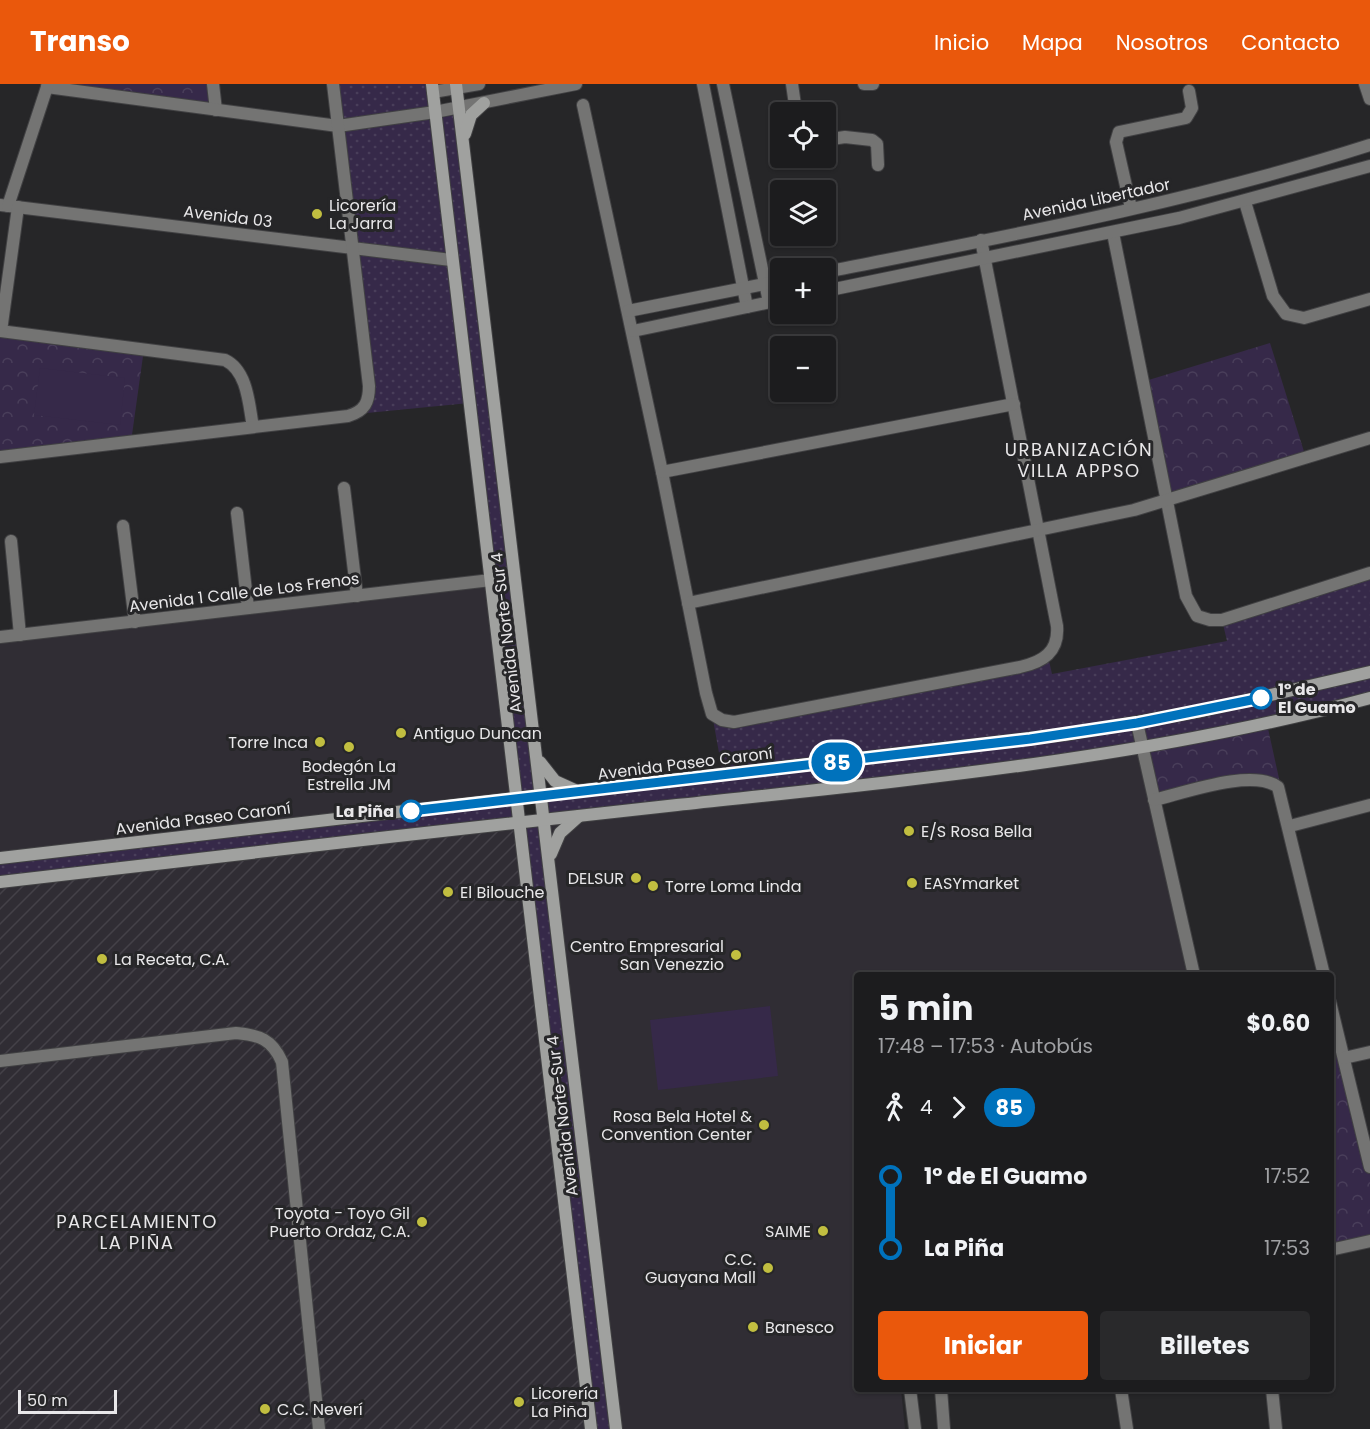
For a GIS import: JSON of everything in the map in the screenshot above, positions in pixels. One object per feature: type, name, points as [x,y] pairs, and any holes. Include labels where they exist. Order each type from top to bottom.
[{"type":"main road","name":"Avenida Norte-Sur 4","points":[[457,86],[543,797],[616,1429]]},
{"type":"main road","name":"Avenida Norte-Sur 4","points":[[433,88],[591,1429]]},
{"type":"main road","points":[[463,141],[471,115],[484,103]]},
{"type":"main road","name":"Avenida Paseo Caroní","points":[[0,858],[991,744],[1137,723],[1370,672]]},
{"type":"main road","points":[[0,882],[545,819],[976,774],[1142,748],[1267,724],[1370,698]]},
{"type":"main road","points":[[538,758],[555,781],[567,789],[581,792]]},
{"type":"main road","points":[[487,802],[506,793],[515,774]]},
{"type":"main road","points":[[550,861],[560,833],[582,815]]},
{"type":"main road","points":[[495,825],[514,832],[523,847]]},
{"type":"street","points":[[213,84],[216,110]]},
{"type":"street","points":[[0,457],[348,416],[363,410],[367,403],[369,386],[333,84]]},
{"type":"street","points":[[433,88],[479,84]]},
{"type":"street","points":[[253,428],[241,377],[236,368],[225,360],[1,331],[9,206],[47,86],[338,126],[459,108],[576,84]]},
{"type":"street","points":[[703,84],[747,307]]},
{"type":"street","points":[[723,84],[765,284],[770,293]]},
{"type":"street","points":[[792,84],[795,102]]},
{"type":"street","points":[[864,84],[873,84]]},
{"type":"street","points":[[1365,84],[1370,99]]},
{"type":"street","points":[[1131,208],[1116,142],[1119,132],[1186,118],[1192,108],[1189,91]]},
{"type":"street","points":[[583,105],[633,331],[710,708],[716,718],[728,722],[1020,667],[1033,664],[1048,656],[1056,643],[1058,634],[981,240]]},
{"type":"street","points":[[836,138],[872,140],[877,144],[878,165]]},
{"type":"street","name":"Avenida Libertador","points":[[836,270],[1131,208],[1252,180],[1370,145]]},
{"type":"street","points":[[836,289],[1113,233],[1245,202],[1370,166]]},
{"type":"street","points":[[1245,202],[1274,296],[1286,314],[1304,318],[1370,299]]},
{"type":"street","name":"Avenida 03","points":[[9,206],[452,260]]},
{"type":"street","points":[[1113,233],[1186,596],[1193,612],[1203,619],[1222,620],[1370,573]]},
{"type":"street","points":[[628,311],[770,283]]},
{"type":"street","points":[[633,331],[770,302]]},
{"type":"street","points":[[662,472],[1014,404]]},
{"type":"street","points":[[688,603],[1166,501],[1370,438]]},
{"type":"street","points":[[344,488],[357,596]]},
{"type":"street","points":[[237,513],[248,608]]},
{"type":"street","points":[[123,526],[135,622]]},
{"type":"street","points":[[11,542],[20,635]]},
{"type":"street","name":"Avenida 1 Calle de Los Frenos","points":[[0,637],[491,580]]},
{"type":"street","points":[[1137,723],[1193,972]]},
{"type":"street","points":[[1154,800],[1227,783],[1266,781],[1278,786],[1290,826],[1323,972]]},
{"type":"street","points":[[1290,826],[1370,805]]},
{"type":"street","points":[[1334,1023],[1370,1167]]},
{"type":"street","points":[[0,1061],[236,1033],[267,1039],[276,1049],[282,1062],[319,1429]]},
{"type":"street","points":[[1344,1058],[1370,1052]]},
{"type":"street","points":[[1334,1249],[1370,1241]]},
{"type":"street","points":[[910,1392],[915,1429]]},
{"type":"street","points":[[941,1392],[944,1429]]},
{"type":"street","points":[[1121,1392],[1127,1429]]},
{"type":"street","points":[[1272,1392],[1276,1429]]},
{"type":"shaded area","points":[[491,580],[518,799],[0,858],[0,637]]},
{"type":"shaded area","points":[[1142,748],[1193,972],[854,972],[854,1392],[901,1392],[905,1429],[616,1429],[545,819]]},
{"type":"shaded area","points":[[520,822],[591,1429],[0,1429],[0,882]]},
{"type":"green space","points":[[48,84],[213,84],[216,110]]},
{"type":"green space","points":[[333,84],[432,84],[435,112],[459,108],[543,797],[518,799],[469,403],[357,414],[367,403]]},
{"type":"green space","points":[[0,331],[144,349],[131,442],[0,457]]},
{"type":"green space","points":[[1270,343],[1306,458],[1165,501],[1142,382]]},
{"type":"green space","points":[[40,368],[125,378],[120,425],[34,415]]},
{"type":"green space","points":[[1370,573],[1370,698],[1174,743],[545,819],[543,797],[723,775],[712,714],[722,720],[1048,656],[1052,674],[1227,641],[1222,620]]},
{"type":"green space","points":[[1267,724],[1282,792],[1266,781],[1154,800],[1142,748]]},
{"type":"green space","points":[[518,799],[520,822],[0,882],[0,858]]},
{"type":"green space","points":[[545,819],[616,1429],[591,1429],[520,822]]},
{"type":"green space","points":[[770,1006],[778,1076],[658,1090],[650,1020]]},
{"type":"green space","points":[[1334,1035],[1370,1167],[1370,1241],[1334,1249]]},
{"type":"bus line","name":"85","points":[[411,811],[1069,734],[1261,698]]},
{"type":"place","name":"Licorería La Jarra","points":[[317,214]]},
{"type":"place","name":"1° de El Guamo","points":[[1261,698]]},
{"type":"place","name":"Antiguo Duncan","points":[[401,733]]},
{"type":"place","name":"Torre Inca","points":[[320,742]]},
{"type":"place","name":"Bodegón La Estrella JM","points":[[349,747]]},
{"type":"place","name":"La Piña","points":[[411,811]]},
{"type":"place","name":"E/S Rosa Bella","points":[[909,831]]},
{"type":"place","name":"DELSUR","points":[[636,878]]},
{"type":"place","name":"EASYmarket","points":[[912,883]]},
{"type":"place","name":"Torre Loma Linda","points":[[653,886]]},
{"type":"place","name":"El Bilouche","points":[[448,892]]},
{"type":"place","name":"Centro Empresarial San Venezzio","points":[[736,955]]},
{"type":"place","name":"La Receta, C.A.","points":[[102,959]]},
{"type":"place","name":"Rosa Bela Hotel & Convention Center","points":[[764,1125]]},
{"type":"place","name":"Toyota - Toyo Gil Puerto Ordaz, C.A.","points":[[422,1222]]},
{"type":"place","name":"SAIME","points":[[823,1231]]},
{"type":"place","name":"C.C. Guayana Mall","points":[[768,1268]]},
{"type":"place","name":"Banesco","points":[[753,1327]]},
{"type":"place","name":"Licorería La Piña","points":[[519,1402]]},
{"type":"place","name":"C.C. Neverí","points":[[265,1409]]},
{"type":"district","name":"URBANIZACIÓN VILLA APPSO","points":[[1079,460]]},
{"type":"district","name":"PARCELAMIENTO LA PIÑA","points":[[137,1232]]}]
